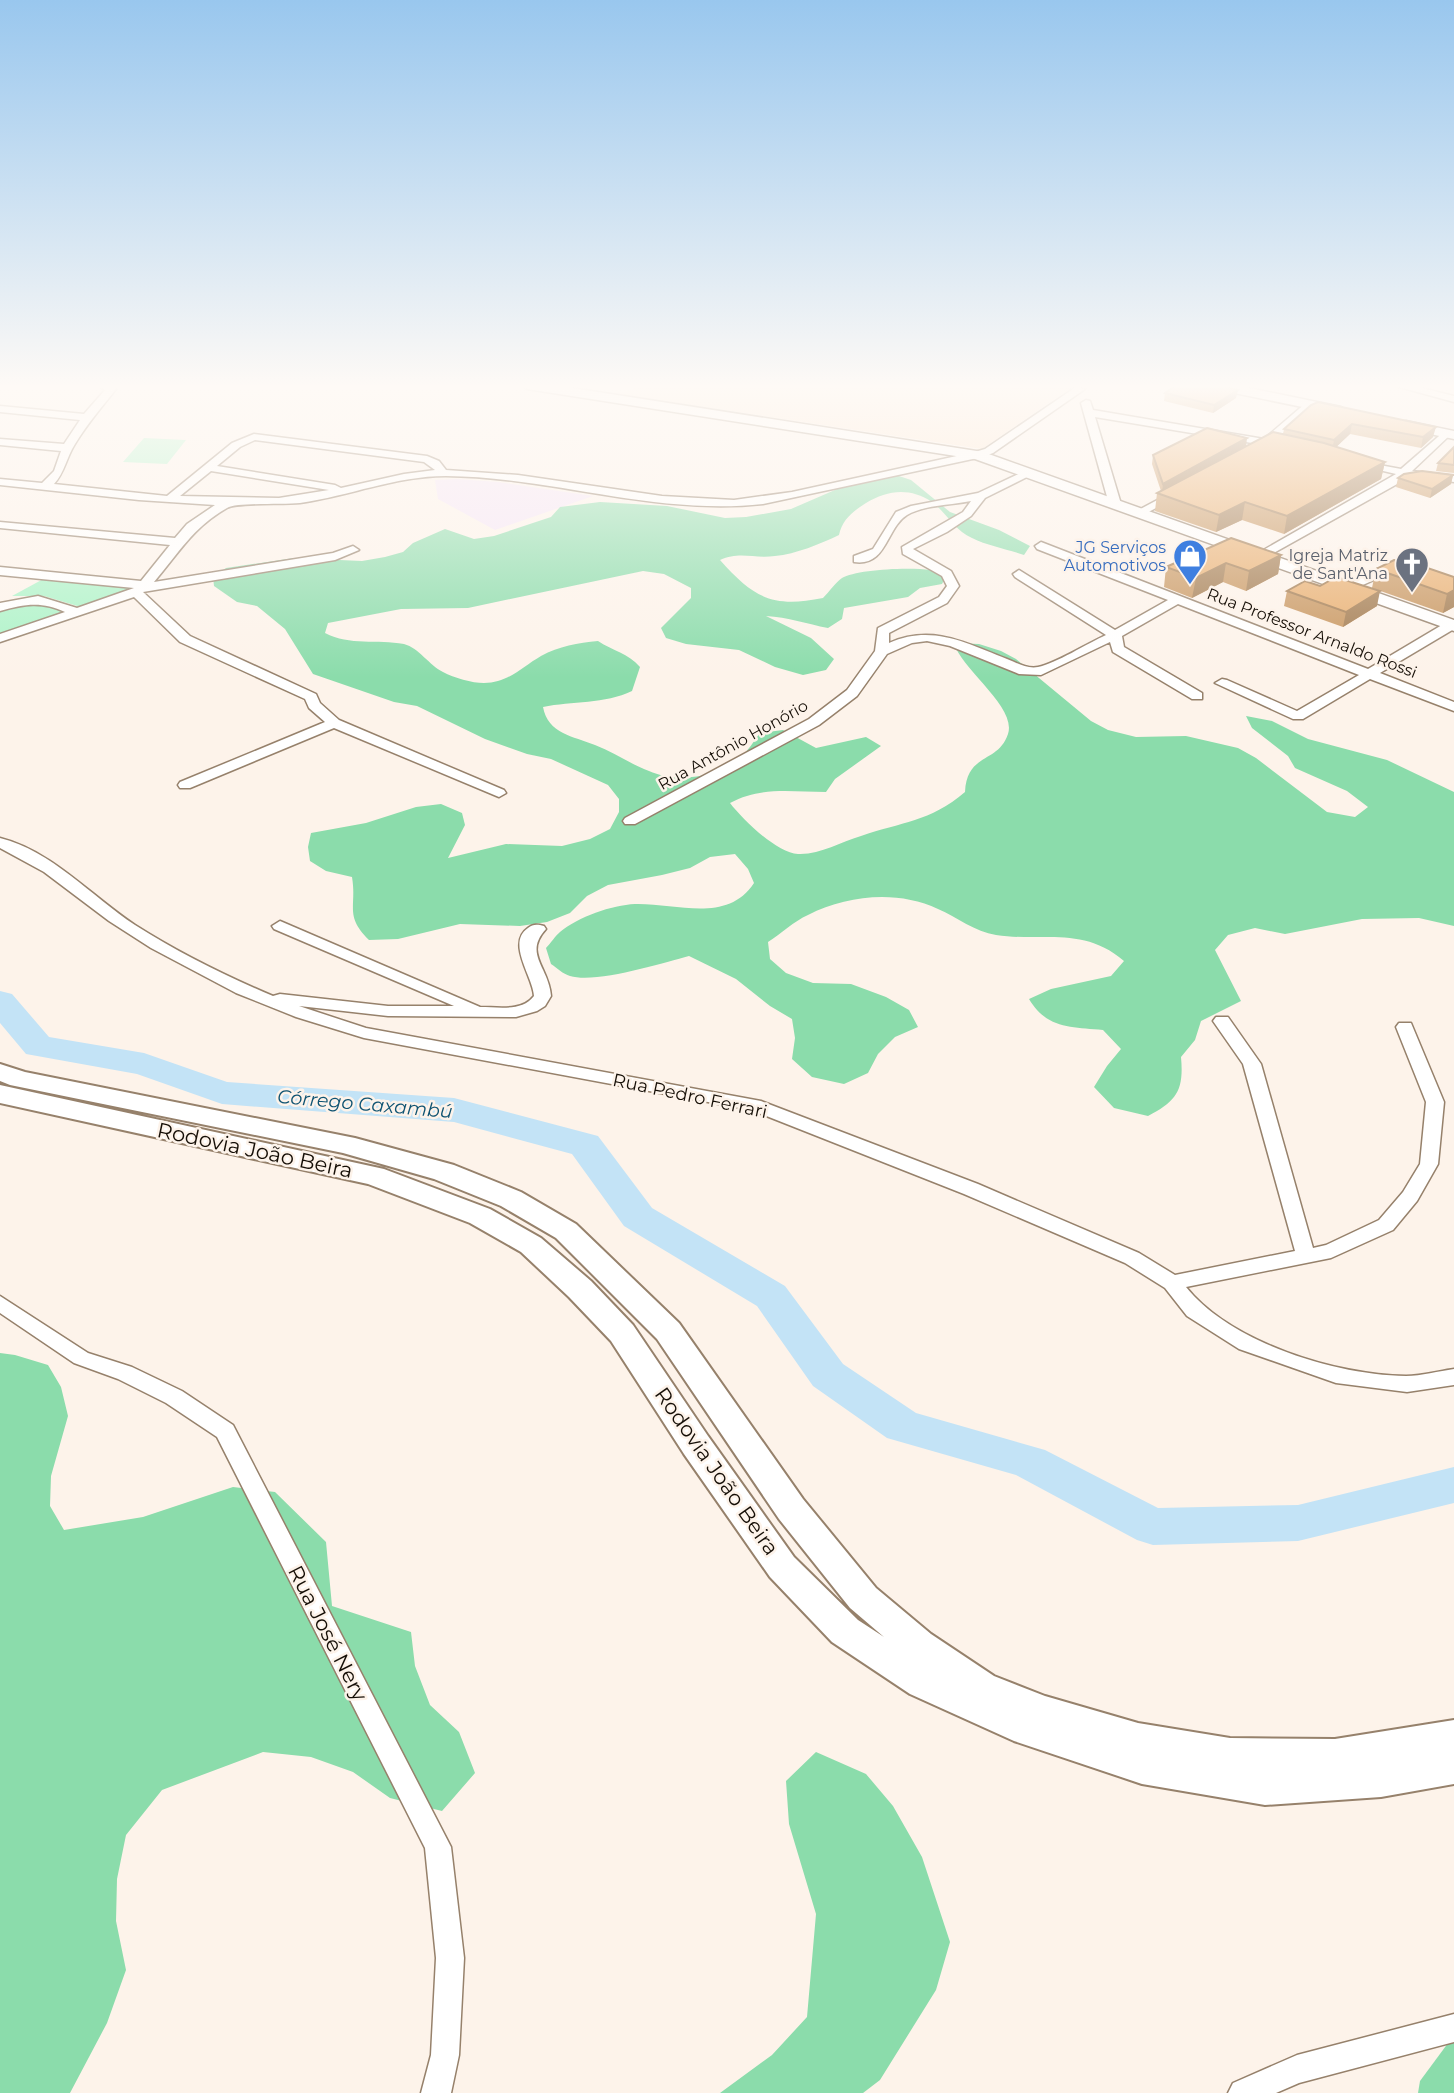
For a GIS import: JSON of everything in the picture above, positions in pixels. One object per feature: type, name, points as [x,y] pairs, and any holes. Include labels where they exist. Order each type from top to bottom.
[{"type":"main road","points":[[1055,483],[1453,626]]},
{"type":"main road","name":"Rodovia João Beira","points":[[0,1072],[19,1079],[345,1144],[432,1168],[511,1199],[566,1231],[668,1331],[791,1509],[863,1598],[918,1645],[981,1687],[1040,1711],[1138,1740],[1230,1755],[1335,1756],[1454,1737]]},
{"type":"main road","name":"Rodovia João Beira","points":[[0,1094],[374,1176],[480,1216],[531,1245],[580,1289],[622,1333],[782,1567],[845,1631],[923,1684],[1027,1729],[1142,1767],[1265,1787],[1381,1780],[1454,1767]]},
{"type":"street","points":[[1,483],[226,502],[282,501],[382,483]]},
{"type":"street","points":[[45,487],[49,483]]},
{"type":"street","points":[[171,498],[191,483]]},
{"type":"street","points":[[305,483],[352,490]]},
{"type":"street","points":[[541,483],[691,502],[735,503],[776,499],[851,483]]},
{"type":"street","points":[[880,549],[900,514],[911,509],[981,496],[1009,483]]},
{"type":"street","points":[[1109,483],[1115,505]]},
{"type":"street","points":[[1259,556],[1388,483]]},
{"type":"street","points":[[1139,513],[1183,489]]},
{"type":"street","points":[[858,559],[880,549],[907,549],[960,519],[981,496]]},
{"type":"street","points":[[141,588],[196,523],[226,502]]},
{"type":"street","points":[[0,525],[179,542]]},
{"type":"street","name":"Rua Professor Arnaldo Rossi","points":[[1041,546],[1454,707]]},
{"type":"street","name":"Rua Antônio Honório","points":[[630,821],[814,722],[852,693],[881,651],[883,631],[943,600],[953,586],[947,574],[907,549]]},
{"type":"street","points":[[0,638],[141,588],[335,556],[353,550]]},
{"type":"street","points":[[0,571],[141,588],[185,639],[311,697],[314,705],[334,723],[499,793]]},
{"type":"street","points":[[1346,587],[1381,572],[1413,575]]},
{"type":"street","points":[[1019,574],[1115,635],[1118,649],[1197,696]]},
{"type":"street","points":[[881,651],[909,639],[927,637],[954,643],[1032,672],[1041,671],[1115,635],[1178,599]]},
{"type":"street","points":[[0,607],[22,600],[49,601],[76,612]]},
{"type":"street","points":[[1222,683],[1298,716],[1453,626]]},
{"type":"street","points":[[185,785],[334,723]]},
{"type":"street","name":"Rua Pedro Ferrari","points":[[0,843],[36,860],[130,929],[214,975],[305,1016],[364,1032],[754,1105],[971,1189],[1132,1258],[1172,1283],[1194,1311],[1247,1344],[1336,1375],[1407,1384],[1454,1377]]},
{"type":"street","points":[[280,926],[479,1010]]},
{"type":"street","points":[[262,998],[388,1011],[516,1012],[536,1008],[541,1001],[543,989],[527,947],[531,933],[538,929]]},
{"type":"street","points":[[1222,1021],[1252,1064],[1306,1256]]},
{"type":"street","points":[[1172,1283],[1331,1251],[1386,1225],[1410,1196],[1429,1164],[1435,1102],[1405,1027]]},
{"type":"street","name":"Rua José Nery","points":[[0,1303],[81,1358],[125,1373],[174,1397],[225,1431],[438,1847],[450,1958],[445,2055],[436,2093]]},
{"type":"street","points":[[1243,2093],[1297,2069],[1454,2028]]},
{"type":"shaded area","points":[[435,483],[503,483],[593,496],[495,530],[438,499]]},
{"type":"green space","points":[[852,483],[914,483],[950,512],[999,530],[1030,546],[1024,555],[978,541],[966,535],[924,497],[899,492],[882,495],[861,506],[845,520],[839,535],[816,545],[783,555],[734,556],[720,560],[754,591],[765,597],[790,602],[823,598],[842,578],[863,572],[927,569],[947,574],[942,584],[920,588],[908,597],[844,608],[842,619],[828,628],[766,616],[811,638],[834,659],[826,670],[803,675],[775,667],[739,650],[686,644],[666,638],[661,628],[691,598],[691,588],[664,574],[643,571],[468,608],[401,609],[328,623],[325,633],[354,641],[404,644],[447,674],[484,683],[508,677],[555,650],[598,641],[625,655],[640,667],[632,691],[600,700],[543,707],[546,716],[556,729],[563,733],[660,775],[684,777],[721,770],[740,758],[760,733],[783,730],[816,748],[866,737],[881,746],[835,779],[826,792],[765,792],[730,803],[771,842],[798,854],[822,850],[915,820],[940,810],[965,792],[971,770],[997,750],[1008,734],[1009,723],[997,700],[967,664],[954,643],[979,644],[1016,659],[1091,721],[1108,730],[1136,737],[1186,736],[1238,748],[1256,758],[1327,812],[1355,817],[1368,807],[1347,791],[1295,768],[1288,756],[1252,728],[1246,716],[1272,721],[1308,739],[1387,760],[1454,792],[1454,926],[1419,918],[1362,919],[1285,934],[1255,928],[1228,935],[1215,950],[1241,1001],[1201,1021],[1195,1040],[1181,1057],[1180,1086],[1166,1105],[1148,1116],[1114,1108],[1094,1087],[1121,1049],[1103,1030],[1061,1025],[1044,1016],[1029,999],[1051,989],[1111,976],[1124,961],[1109,950],[1078,939],[996,935],[973,928],[922,903],[889,897],[839,903],[798,921],[768,942],[770,959],[786,973],[813,983],[851,984],[886,997],[909,1010],[918,1027],[895,1037],[878,1054],[868,1073],[844,1084],[812,1077],[792,1059],[795,1038],[792,1019],[770,1006],[736,979],[689,956],[629,972],[581,978],[570,976],[551,964],[546,948],[556,935],[576,921],[596,913],[635,904],[684,908],[716,907],[743,896],[754,883],[748,869],[735,854],[710,857],[690,868],[662,875],[608,885],[587,896],[570,913],[547,922],[520,926],[460,924],[398,939],[369,940],[356,924],[354,917],[352,877],[326,871],[310,861],[308,847],[311,833],[366,823],[416,807],[441,804],[462,813],[465,825],[448,858],[506,844],[562,846],[590,839],[610,829],[619,812],[619,799],[608,785],[551,759],[527,754],[485,739],[417,706],[394,702],[313,674],[285,629],[257,606],[237,602],[214,586],[213,577],[226,568],[294,558],[362,561],[385,557],[403,552],[413,543],[445,529],[474,539],[494,536],[551,517],[560,507],[600,502],[667,506],[725,518],[791,509]]},
{"type":"green space","points":[[47,577],[130,588],[84,608],[44,596],[12,596]]},
{"type":"green space","points":[[45,602],[65,613],[0,635],[0,610],[12,604]]},
{"type":"green space","points":[[0,1353],[48,1365],[61,1387],[68,1416],[51,1476],[50,1506],[64,1530],[143,1517],[233,1487],[275,1492],[326,1542],[332,1606],[411,1632],[415,1666],[430,1705],[459,1732],[475,1773],[442,1811],[390,1798],[353,1772],[311,1757],[263,1752],[162,1790],[126,1835],[117,1879],[116,1921],[126,1970],[107,2023],[70,2093],[0,2093]]},
{"type":"green space","points":[[816,1752],[866,1774],[893,1806],[922,1857],[950,1942],[936,1990],[880,2080],[863,2093],[720,2093],[772,2055],[807,2017],[816,1914],[789,1824],[786,1781]]},
{"type":"green space","points":[[1454,2035],[1454,2093],[1418,2093],[1420,2081]]},
{"type":"building","points":[[1177,483],[1347,483],[1287,516],[1245,502],[1219,515],[1157,493]]},
{"type":"building","points":[[1412,483],[1441,483],[1432,489]]},
{"type":"building","points":[[1231,538],[1281,555],[1249,571],[1226,563],[1196,578],[1166,567]]},
{"type":"building","points":[[1394,560],[1410,562],[1454,577],[1454,590],[1447,594],[1376,569]]},
{"type":"building","points":[[1336,577],[1380,591],[1346,612],[1287,591],[1305,581],[1320,586]]},
{"type":"waterway","name":"Córrego Caxambú","points":[[0,1001],[38,1046],[144,1064],[222,1093],[454,1110],[585,1145],[638,1217],[771,1296],[828,1375],[902,1426],[1029,1462],[1153,1527],[1298,1523],[1454,1485]]},
{"type":"place","name":"JG Serviços Automotivos","points":[[1190,586]]},
{"type":"place","name":"Igreja Matriz de Sant'Ana","points":[[1412,594]]}]
